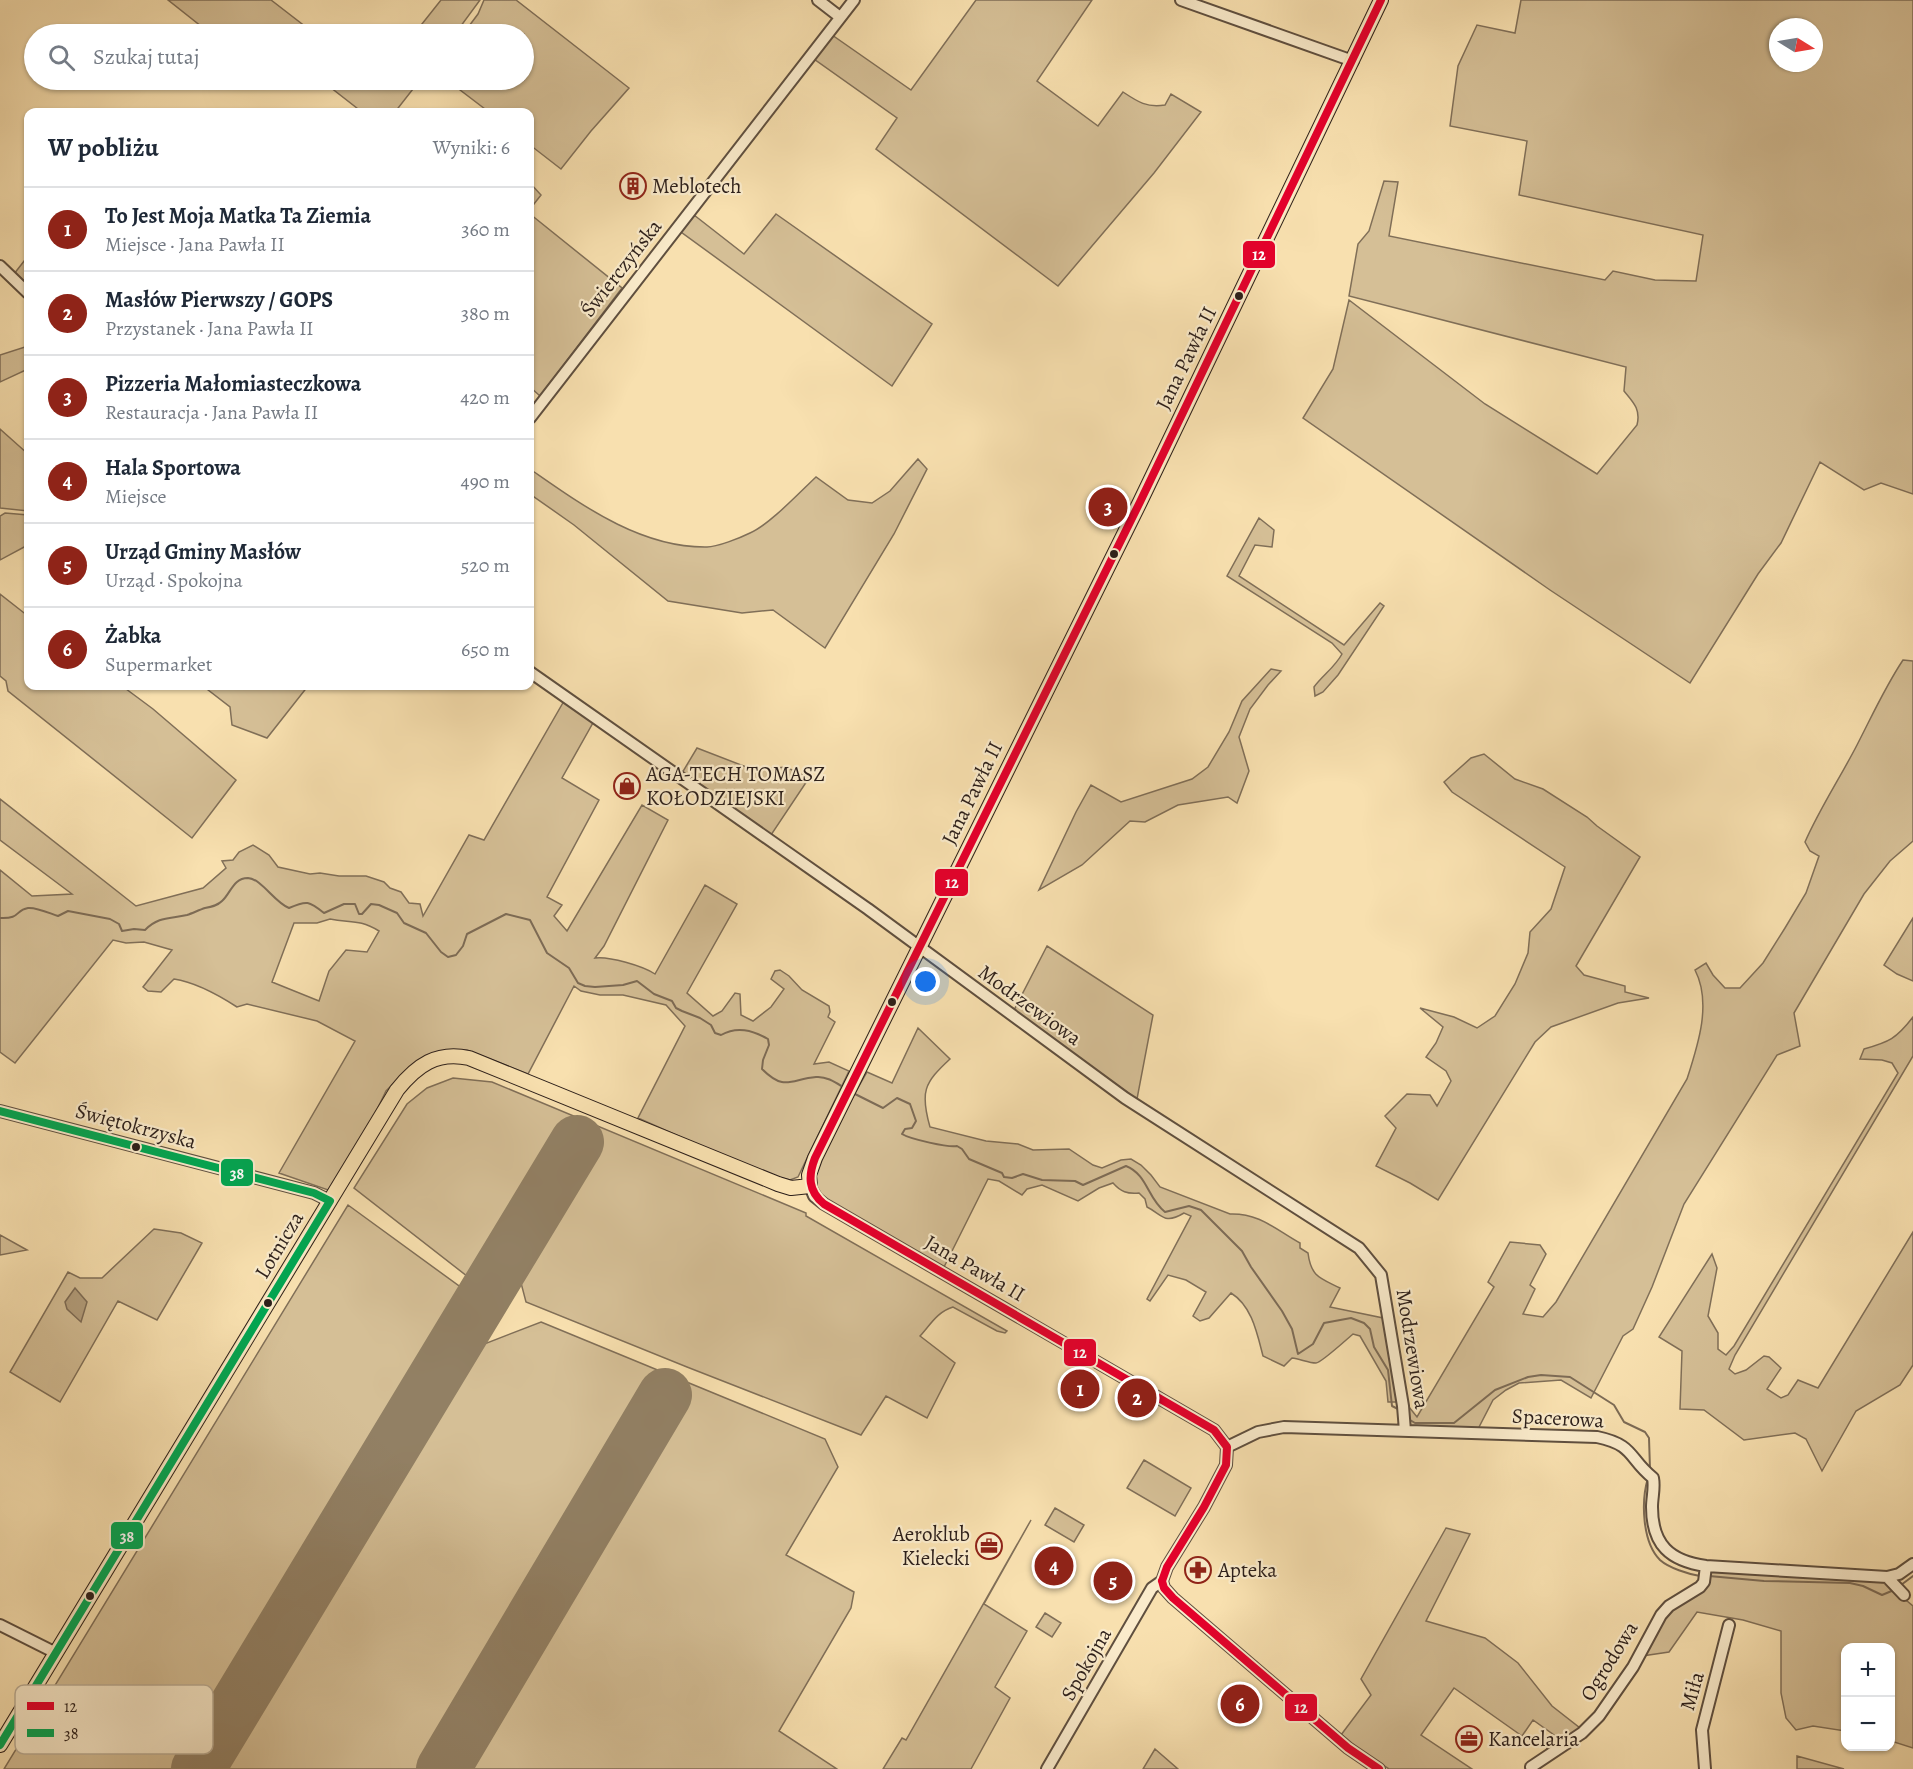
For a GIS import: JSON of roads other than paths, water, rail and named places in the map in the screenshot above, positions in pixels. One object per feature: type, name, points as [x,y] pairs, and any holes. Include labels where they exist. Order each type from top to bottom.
[{"type":"main road","name":"Jana Pawła II","points":[[810,1186],[811,1167],[1140,502],[1381,0]]},
{"type":"main road","name":"Lotnicza","points":[[37,1685],[398,1090],[416,1069],[433,1059],[457,1055],[482,1062],[778,1184],[791,1188],[810,1186]]},
{"type":"main road","name":"Lotnicza","points":[[0,1745],[15,1720]]},
{"type":"street","points":[[818,0],[840,17]]},
{"type":"street","name":"Świerczyńska","points":[[534,413],[854,0]]},
{"type":"street","points":[[1181,0],[1353,61]]},
{"type":"street","points":[[0,266],[24,289]]},
{"type":"street","name":"Modrzewiowa","points":[[534,675],[868,909],[1125,1098],[1359,1248],[1381,1275],[1405,1426]]},
{"type":"street","name":"Świętokrzyska","points":[[0,1111],[314,1193],[330,1201]]},
{"type":"street","name":"Jana Pawła II","points":[[810,1186],[814,1196],[824,1204],[1214,1430],[1227,1447]]},
{"type":"street","name":"Spacerowa","points":[[1227,1447],[1270,1428],[1405,1426],[1597,1437],[1624,1446],[1650,1475],[1654,1519],[1660,1542],[1667,1552],[1705,1573],[1896,1587],[1899,1574],[1913,1564]]},
{"type":"street","points":[[1227,1447],[1227,1459],[1223,1470],[1204,1507],[1167,1568],[1162,1581],[1169,1594],[1348,1748],[1380,1769]]},
{"type":"street","name":"Ogrodowa","points":[[1531,1767],[1582,1733],[1599,1716],[1633,1666],[1661,1615],[1669,1606],[1700,1587],[1705,1573]]},
{"type":"street","name":"Spokojna","points":[[1047,1769],[1152,1588],[1162,1581]]},
{"type":"street","points":[[0,1625],[56,1653]]},
{"type":"street","name":"Miła","points":[[1705,1769],[1702,1730],[1729,1625]]},
{"type":"waterway","points":[[0,918],[15,916],[24,909],[31,908],[58,916],[68,911],[110,919],[119,924],[122,931],[145,930],[160,920],[187,915],[220,903],[239,880],[248,878],[258,882],[289,908],[308,903],[324,913],[344,904],[355,904],[359,914],[362,914],[371,904],[379,905],[397,913],[404,923],[426,933],[448,957],[456,955],[463,946],[467,934],[506,914],[530,920],[547,953],[569,968],[578,983],[595,987],[623,985],[637,981],[654,994],[672,1001],[676,1008],[711,1025],[715,1033],[721,1035],[744,1030],[768,1039],[769,1045],[762,1069],[777,1080],[788,1082],[820,1077],[843,1087]]},
{"type":"waterway","points":[[853,1093],[883,1108],[897,1098],[910,1104],[916,1121],[912,1128],[905,1129],[902,1134],[930,1143],[957,1146],[969,1159],[1002,1173],[1004,1177],[1012,1178],[1023,1174],[1042,1180],[1075,1181],[1083,1185],[1126,1166],[1133,1170],[1165,1212],[1189,1206],[1201,1210],[1242,1251],[1292,1329],[1298,1354],[1313,1344],[1324,1323],[1351,1318],[1364,1323],[1370,1329],[1374,1347],[1388,1370],[1392,1406],[1400,1410]]},
{"type":"waterway","points":[[1408,1413],[1410,1420],[1415,1423],[1454,1423],[1495,1390],[1528,1377],[1541,1375],[1570,1377],[1614,1405],[1624,1422],[1645,1432],[1649,1438],[1650,1469]]},
{"type":"waterway","points":[[1648,1478],[1644,1509],[1646,1532],[1654,1552],[1668,1566],[1700,1576]]},
{"type":"waterway","points":[[1709,1576],[1764,1581],[1850,1583],[1882,1595],[1894,1590]]},
{"type":"waterway","points":[[1901,1585],[1913,1576]]},
{"type":"place","name":"Meblotech","points":[[633,186]]},
{"type":"place","name":"Pizzeria Małomiasteczkowa","points":[[1108,507]]},
{"type":"place","name":"AGA-TECH TOMASZ KOŁODZIEJSKI","points":[[627,786]]},
{"type":"place","name":"To Jest Moja Matka Ta Ziemia","points":[[1080,1389]]},
{"type":"place","name":"Masłów Pierwszy / GOPS","points":[[1137,1398]]},
{"type":"place","name":"Aeroklub Kielecki","points":[[989,1546]]},
{"type":"place","name":"Hala Sportowa","points":[[1054,1566]]},
{"type":"place","name":"Apteka","points":[[1198,1570]]},
{"type":"place","name":"Urząd Gminy Masłów","points":[[1113,1581]]},
{"type":"place","name":"Żabka","points":[[1240,1704]]},
{"type":"place","name":"Kancelaria","points":[[1469,1739]]}]
